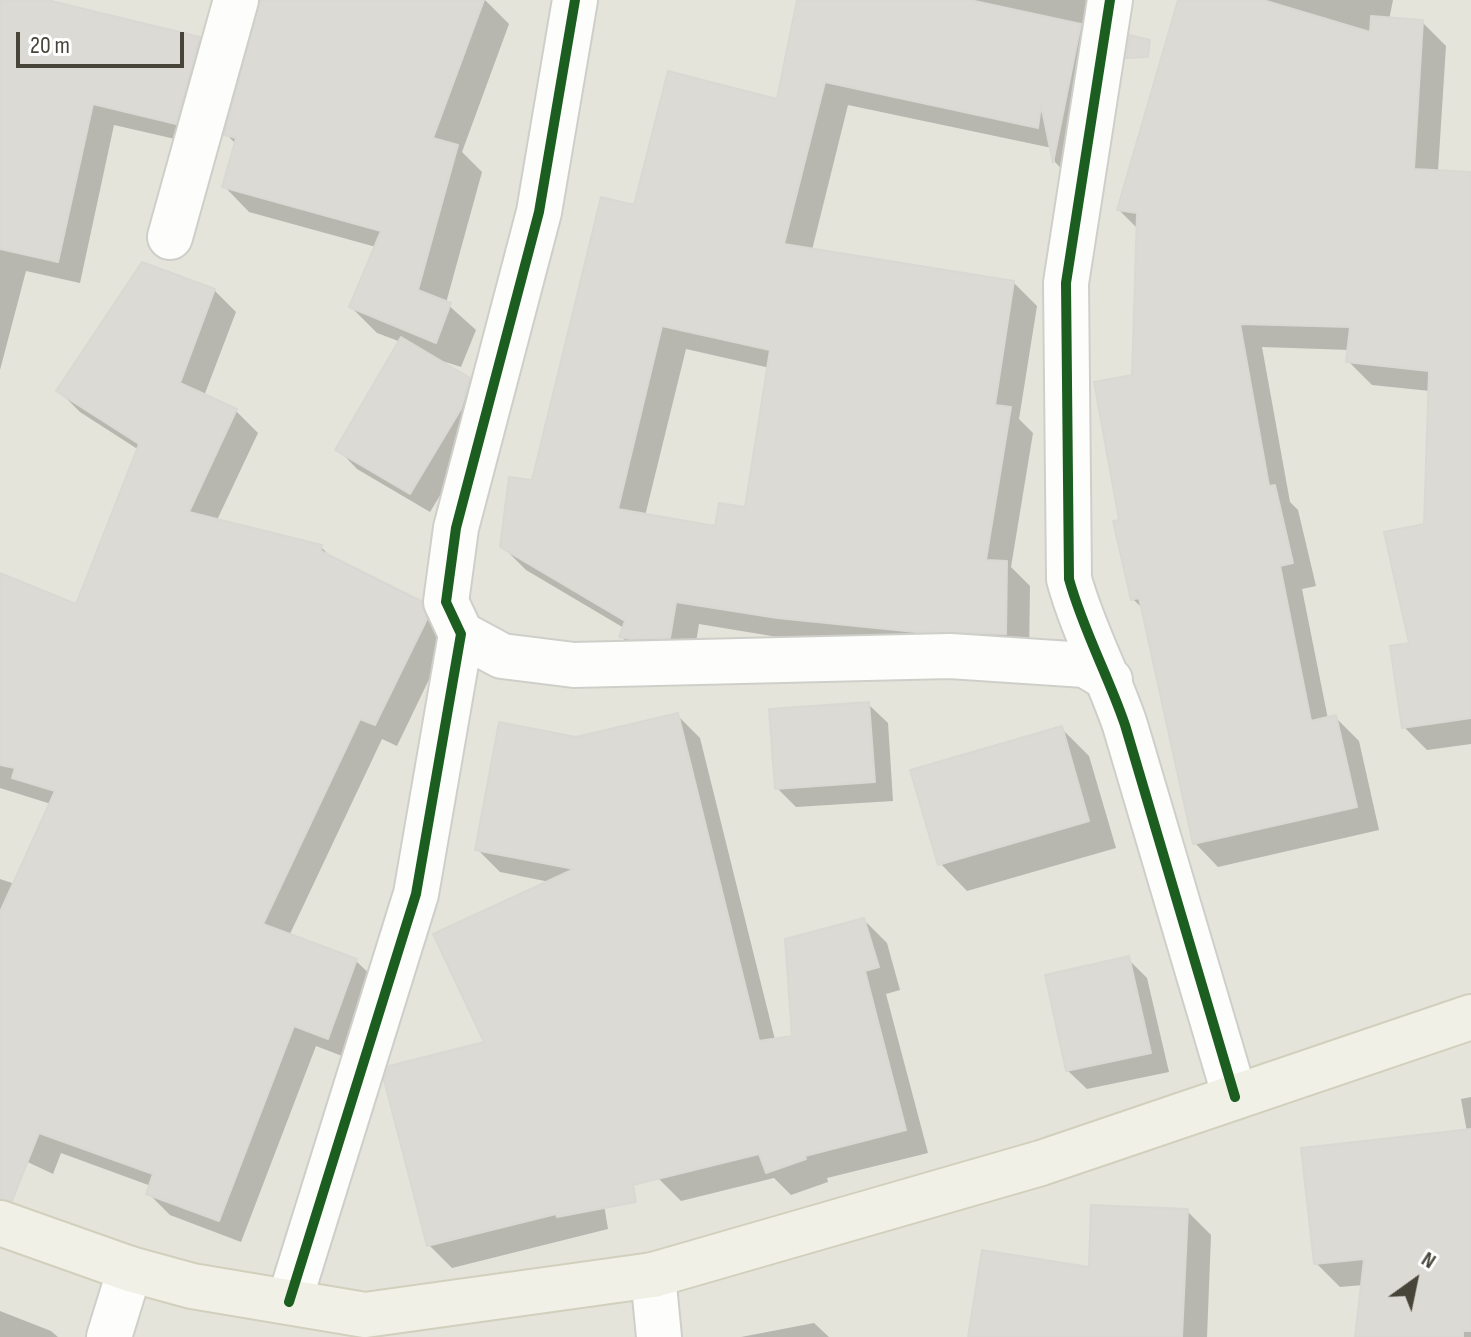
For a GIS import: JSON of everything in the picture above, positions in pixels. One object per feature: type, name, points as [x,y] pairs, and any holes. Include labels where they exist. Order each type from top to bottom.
[{"type":"main road","points":[[0,1223],[130,1269],[192,1286],[365,1315],[653,1275],[1041,1163],[1471,1017]]},
{"type":"street","points":[[170,237],[236,0]]},
{"type":"street","points":[[289,1302],[416,894],[461,634],[446,602],[456,528],[539,212],[575,0]]},
{"type":"street","points":[[1110,0],[1066,283],[1069,579],[1081,622],[1110,680],[1235,1097]]},
{"type":"street","points":[[461,634],[502,656],[574,665],[950,656],[1085,665],[1110,680]]},
{"type":"street","points":[[109,1337],[130,1269]]},
{"type":"street","points":[[653,1275],[659,1337]]},
{"type":"shaded area","points":[[0,0],[1471,0],[1471,1337],[0,1337]]},
{"type":"building","points":[[0,0],[47,0],[200,37],[176,124],[93,104],[58,262],[0,249]]},
{"type":"building","points":[[260,0],[484,0],[433,138],[458,145],[418,290],[451,303],[436,343],[349,307],[381,231],[222,187],[236,138],[224,135]]},
{"type":"building","points":[[797,0],[970,0],[1081,24],[1053,163],[1041,105],[1038,128],[825,82],[784,244],[1014,281],[995,405],[1011,407],[986,560],[1007,561],[1006,634],[916,632],[777,618],[676,602],[670,638],[619,637],[625,621],[500,547],[509,477],[532,480],[601,197],[634,205],[668,71],[777,99]],"holes":[[[662,326],[770,350],[745,507],[719,503],[715,526],[618,509]]]},
{"type":"building","points":[[1178,0],[1263,0],[1370,32],[1371,16],[1423,20],[1414,169],[1471,172],[1471,718],[1402,728],[1390,646],[1409,643],[1384,532],[1424,524],[1429,371],[1346,362],[1350,327],[1240,324],[1269,486],[1275,485],[1293,563],[1280,566],[1311,721],[1336,715],[1357,807],[1193,844],[1139,598],[1131,600],[1113,521],[1119,520],[1094,382],[1132,375],[1137,213],[1117,210]]},
{"type":"building","points":[[1130,35],[1150,40],[1148,57],[1126,58]]},
{"type":"building","points":[[142,262],[215,289],[180,383],[237,409],[189,512],[322,545],[321,551],[421,601],[427,619],[375,725],[360,719],[263,924],[357,959],[328,1039],[294,1026],[219,1221],[146,1194],[153,1174],[39,1133],[12,1201],[0,1199],[0,912],[55,791],[12,778],[15,768],[0,765],[0,573],[76,604],[139,444],[56,391]]},
{"type":"building","points":[[401,337],[470,378],[461,409],[410,494],[335,450]]},
{"type":"building","points":[[869,702],[875,782],[775,789],[769,709]]},
{"type":"building","points":[[678,713],[759,1041],[792,1036],[785,939],[864,918],[879,967],[865,971],[906,1130],[805,1156],[806,1159],[766,1173],[759,1154],[633,1185],[636,1202],[557,1217],[556,1214],[427,1246],[384,1080],[389,1066],[484,1042],[433,934],[574,869],[475,850],[499,722],[576,737]]},
{"type":"building","points":[[1062,726],[1089,821],[938,865],[910,770]]},
{"type":"building","points":[[1129,956],[1151,1053],[1066,1071],[1045,975]]},
{"type":"building","points":[[1471,1129],[1471,1331],[1463,1331],[1463,1337],[1355,1337],[1364,1259],[1314,1264],[1301,1148]]},
{"type":"building","points":[[1091,1205],[1188,1209],[1182,1337],[968,1337],[982,1250],[1089,1267]]},
{"type":"cycle path","points":[[289,1302],[416,894],[461,634],[446,602],[456,528],[539,212],[575,0]]},
{"type":"cycle path","points":[[1110,0],[1066,283],[1069,579],[1125,725],[1235,1097]]}]
